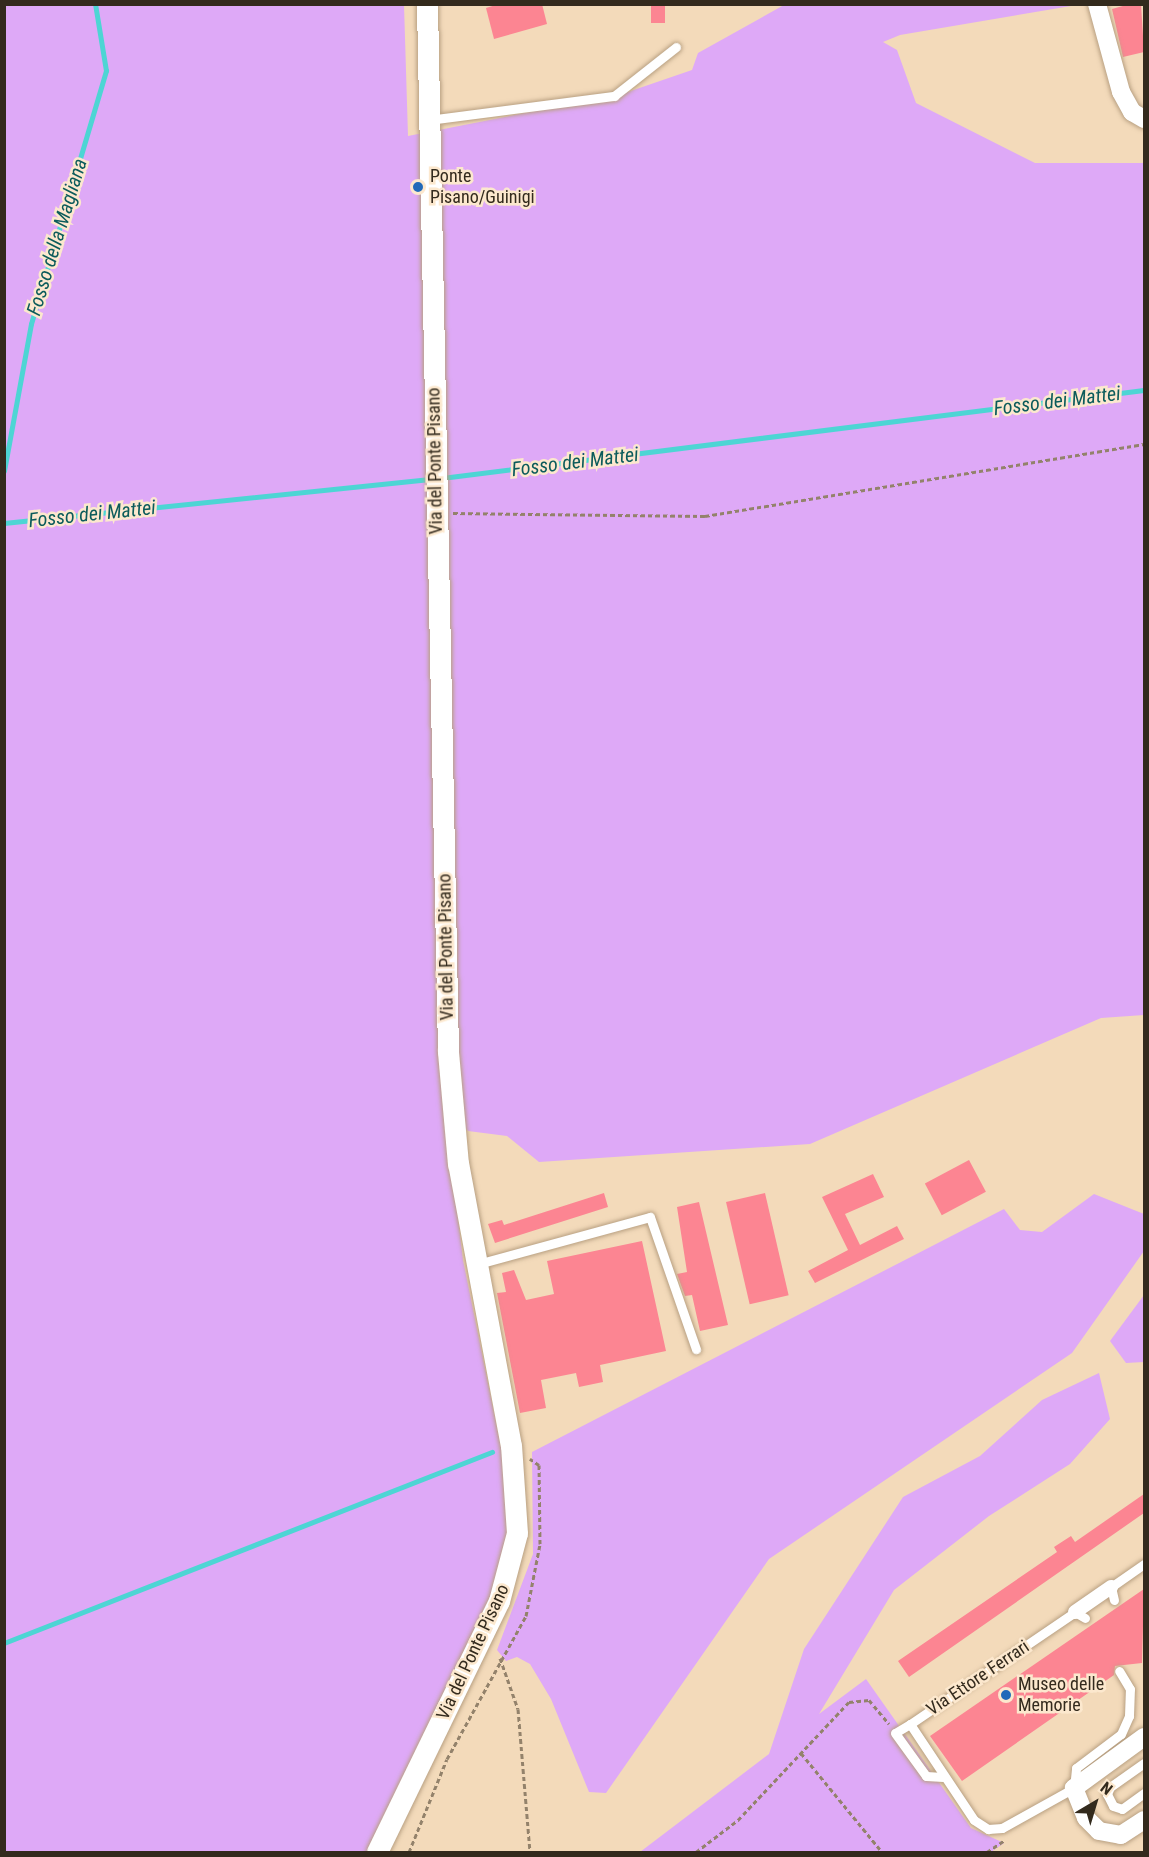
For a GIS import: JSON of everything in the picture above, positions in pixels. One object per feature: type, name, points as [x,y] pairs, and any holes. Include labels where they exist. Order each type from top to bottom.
[{"type":"street","name":"Via del Ponte Pisano","points":[[376,1852],[484,1636],[515,1548],[511,1446],[458,1164],[448,1052],[427,4]]},
{"type":"street","points":[[1097,4],[1121,92],[1132,112],[1144,119]]},
{"type":"street","name":"Via Ettore Ferrari","points":[[1080,1615],[1112,1593]]},
{"type":"street","points":[[1144,1737],[1074,1788],[1086,1818],[1099,1832],[1121,1834],[1144,1820]]},
{"type":"lane","points":[[429,120],[614,96],[631,88],[676,47]]},
{"type":"lane","points":[[476,1265],[650,1217],[696,1349]]},
{"type":"lane","name":"Via Ettore Ferrari","points":[[1112,1593],[1144,1564]]},
{"type":"lane","name":"Via Ettore Ferrari","points":[[1074,1788],[1002,1828],[988,1829],[974,1820],[943,1777],[910,1724],[1080,1615]]},
{"type":"lane","points":[[1074,1788],[1076,1768],[1122,1734],[1129,1716],[1130,1689],[1119,1671]]},
{"type":"lane","points":[[910,1724],[895,1733],[926,1776],[943,1777]]},
{"type":"lane","points":[[1144,1762],[1110,1786],[1107,1794],[1113,1806],[1122,1809],[1144,1793]]},
{"type":"path","points":[[436,510],[705,516],[1144,444]]},
{"type":"path","points":[[410,1852],[447,1759],[500,1658],[518,1709],[530,1852]]},
{"type":"path","points":[[696,1852],[738,1820],[842,1707],[857,1700],[869,1700],[882,1711],[895,1733]]},
{"type":"path","points":[[801,1753],[882,1852]]},
{"type":"shaded area","points":[[5,5],[404,5],[408,136],[622,94],[692,70],[698,53],[784,5],[1077,5],[900,35],[883,42],[897,50],[916,103],[1035,163],[1144,163],[1144,1015],[1101,1018],[810,1144],[539,1162],[507,1136],[468,1131],[444,1102],[463,1260],[507,1477],[508,1550],[474,1643],[370,1852],[5,1852]]},
{"type":"shaded area","points":[[1094,1194],[1144,1214],[1144,1251],[1072,1353],[769,1559],[606,1793],[589,1792],[551,1699],[530,1664],[517,1657],[506,1661],[497,1650],[533,1554],[532,1452],[1004,1209],[1020,1230],[1042,1232]]},
{"type":"shaded area","points":[[1144,1295],[1144,1362],[1126,1363],[1110,1341]]},
{"type":"shaded area","points":[[1099,1373],[1110,1419],[1070,1464],[989,1516],[894,1590],[819,1714],[866,1679],[971,1828],[1004,1843],[991,1852],[640,1852],[769,1754],[804,1649],[903,1497],[980,1456],[1042,1400]]},
{"type":"building","points":[[499,4],[542,4],[547,24],[494,39],[486,8]]},
{"type":"building","points":[[651,4],[665,4],[665,23],[651,23]]},
{"type":"building","points":[[1130,4],[1141,4],[1144,52],[1123,57],[1112,9]]},
{"type":"building","points":[[969,1160],[986,1192],[942,1215],[925,1183]]},
{"type":"building","points":[[873,1174],[884,1197],[845,1214],[860,1245],[897,1226],[904,1239],[815,1283],[808,1271],[848,1250],[822,1197]]},
{"type":"building","points":[[604,1193],[608,1207],[495,1243],[488,1224],[502,1220],[504,1225]]},
{"type":"building","points":[[765,1193],[789,1295],[750,1304],[726,1202]]},
{"type":"building","points":[[699,1202],[728,1325],[700,1331],[692,1295],[685,1296],[677,1274],[687,1272],[677,1207]]},
{"type":"building","points":[[642,1241],[666,1351],[600,1365],[603,1382],[579,1387],[576,1373],[541,1380],[546,1408],[520,1413],[497,1293],[506,1292],[502,1273],[514,1270],[526,1300],[554,1294],[547,1261]]},
{"type":"building","points":[[1144,1494],[1144,1513],[909,1677],[898,1661],[1057,1552],[1054,1547],[1071,1536],[1075,1542]]},
{"type":"building","points":[[1144,1589],[1142,1663],[1115,1666],[1114,1675],[962,1781],[930,1736]]},
{"type":"waterway","name":"Fosso della Magliana","points":[[4,471],[31,324],[106,71],[95,4]]},
{"type":"waterway","name":"Fosso dei Mattei","points":[[442,478],[1144,390]]},
{"type":"waterway","name":"Fosso dei Mattei","points":[[4,523],[430,479]]},
{"type":"waterway","points":[[4,1643],[492,1452]]},
{"type":"place","name":"Ponte Pisano/Guinigi","points":[[418,187]]},
{"type":"place","name":"Museo delle Memorie","points":[[1006,1695]]}]
